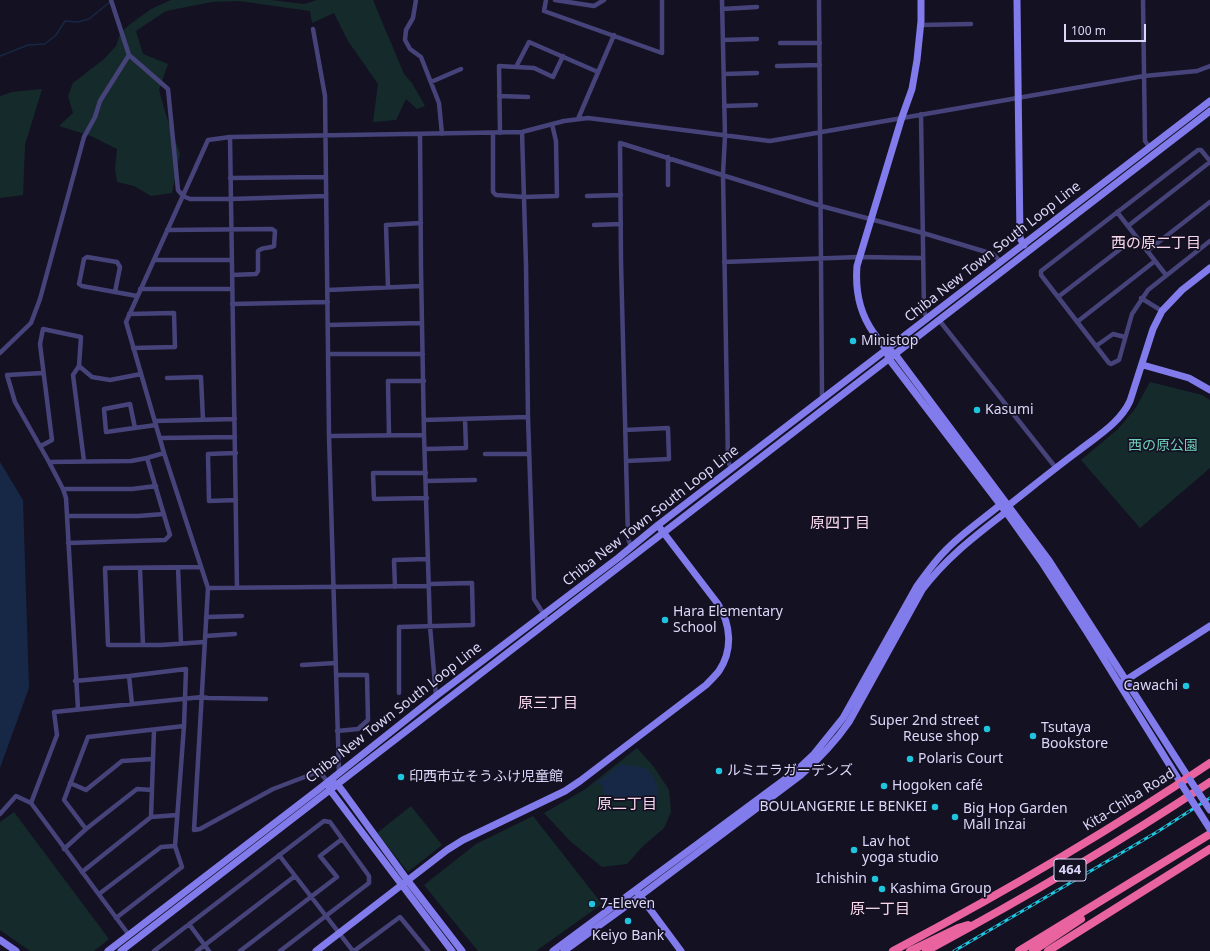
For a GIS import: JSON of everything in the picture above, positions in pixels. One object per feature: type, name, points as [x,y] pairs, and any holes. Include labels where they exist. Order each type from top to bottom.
[{"type":"highway","name":"Kita-Chiba Road","points":[[893,951],[998,894],[1190,779],[1210,763]]},
{"type":"highway","name":"Kita-Chiba Road","points":[[926,951],[981,922],[1094,856],[1210,782]]},
{"type":"highway","points":[[1018,951],[1210,834]]},
{"type":"highway","points":[[1048,951],[1210,850]]},
{"type":"highway","points":[[1033,951],[1091,912],[1109,896]]},
{"type":"highway","points":[[910,951],[958,928],[981,922]]},
{"type":"street","points":[[111,0],[129,55],[168,89],[178,190],[183,196],[190,199],[326,196]]},
{"type":"street","points":[[416,0],[413,18],[406,30],[405,40],[410,49],[421,57],[431,82],[439,103],[442,134]]},
{"type":"street","points":[[546,0],[544,11],[662,53],[662,0]]},
{"type":"street","points":[[555,0],[594,6],[604,0]]},
{"type":"street","points":[[722,0],[725,136],[722,174],[728,462],[732,469]]},
{"type":"street","points":[[819,0],[822,395],[825,398]]},
{"type":"street","points":[[921,0],[921,25],[912,89],[859,257],[856,277],[858,301],[865,319],[887,350],[1007,508],[1048,559],[1181,784],[1210,829]]},
{"type":"street","points":[[1017,0],[1020,238],[1024,245]]},
{"type":"street","points":[[1143,0],[1145,141],[1150,148]]},
{"type":"street","points":[[722,9],[757,7]]},
{"type":"street","points":[[921,25],[971,24]]},
{"type":"street","points":[[313,29],[325,96],[329,436],[339,773]]},
{"type":"street","points":[[578,119],[614,36]]},
{"type":"street","points":[[723,40],[757,39]]},
{"type":"street","points":[[516,67],[529,42],[598,72]]},
{"type":"street","points":[[780,43],[820,42]]},
{"type":"street","points":[[0,352],[31,323],[44,285],[84,137],[95,117],[100,101],[129,55]]},
{"type":"street","points":[[500,133],[499,66],[534,68],[553,76],[563,56]]},
{"type":"street","points":[[777,66],[820,65]]},
{"type":"street","points":[[462,951],[405,884],[330,790],[328,782],[323,776],[315,773],[273,789],[200,829],[194,830],[208,588],[164,453],[126,322],[208,140],[230,138],[420,134],[493,134],[522,132],[552,124],[588,118],[770,141],[1144,76],[1197,71],[1210,66]]},
{"type":"street","points":[[431,82],[461,69]]},
{"type":"street","points":[[724,74],[757,73]]},
{"type":"street","points":[[499,96],[528,97]]},
{"type":"street","name":"Chiba New Town South Loop Line","points":[[121,951],[330,790],[546,618],[658,525],[927,320],[1210,101]]},
{"type":"street","points":[[724,106],[756,105]]},
{"type":"street","name":"Chiba New Town South Loop Line","points":[[108,951],[328,782],[436,696],[664,532],[1210,111]]},
{"type":"street","points":[[921,114],[924,311],[927,320]]},
{"type":"street","points":[[493,134],[493,192],[496,195],[524,197],[557,196],[556,141],[552,124]]},
{"type":"street","points":[[522,132],[526,265],[528,418],[534,599],[546,618]]},
{"type":"street","points":[[420,134],[424,435],[430,626],[436,696]]},
{"type":"street","points":[[230,138],[237,588]]},
{"type":"street","points":[[631,547],[628,538],[625,430],[620,142],[821,206],[993,254],[1001,262]]},
{"type":"street","points":[[1128,226],[1210,162],[1201,150],[1198,150],[1041,271],[1041,275],[1111,364],[1119,360],[1132,314],[1148,290],[1210,241]]},
{"type":"street","points":[[668,157],[668,184]]},
{"type":"street","points":[[230,178],[326,177]]},
{"type":"street","points":[[587,196],[621,195]]},
{"type":"street","points":[[1147,251],[1210,202]]},
{"type":"street","points":[[1117,212],[1166,275]]},
{"type":"street","points":[[388,287],[386,225],[421,223]]},
{"type":"street","points":[[594,225],[621,224]]},
{"type":"street","points":[[167,230],[272,229],[274,231],[274,246],[261,248],[258,250],[258,271],[256,274],[232,275]]},
{"type":"street","points":[[1058,297],[1136,237]]},
{"type":"street","points":[[115,292],[120,267],[117,262],[87,257],[84,259],[79,284],[82,286],[115,292],[137,296]]},
{"type":"street","points":[[724,262],[859,257],[923,258]]},
{"type":"street","points":[[154,260],[231,260]]},
{"type":"street","points":[[1077,322],[1155,261]]},
{"type":"street","points":[[564,951],[640,896],[800,775],[837,739],[849,722],[922,590],[933,575],[953,554],[1007,508],[1122,415],[1130,401],[1153,329],[1162,311],[1182,290],[1210,268]]},
{"type":"street","points":[[328,290],[421,286]]},
{"type":"street","points":[[140,289],[232,288]]},
{"type":"street","points":[[1142,298],[1162,311]]},
{"type":"street","points":[[232,304],[328,302]]},
{"type":"street","points":[[129,314],[174,313],[175,347],[133,348]]},
{"type":"street","points":[[939,320],[1056,468]]},
{"type":"street","points":[[328,325],[422,322]]},
{"type":"street","points":[[41,446],[52,440],[40,344],[43,329],[81,337],[79,366],[73,375],[84,461]]},
{"type":"street","points":[[1096,346],[1113,334],[1125,337]]},
{"type":"street","points":[[329,354],[423,354]]},
{"type":"street","points":[[892,356],[1000,505],[1007,508]]},
{"type":"street","points":[[1142,365],[1189,378],[1210,390]]},
{"type":"street","points":[[79,366],[92,377],[110,380],[141,374]]},
{"type":"street","points":[[43,373],[7,376],[15,402],[41,446],[66,498],[78,709]]},
{"type":"street","points":[[167,378],[201,377],[203,420]]},
{"type":"street","points":[[389,435],[388,381],[424,381]]},
{"type":"street","points":[[136,428],[130,404],[104,409],[106,432],[136,428],[156,424],[235,419]]},
{"type":"street","points":[[424,420],[528,418]]},
{"type":"street","points":[[425,450],[466,448],[465,419]]},
{"type":"street","points":[[625,430],[668,428],[669,460],[626,461]]},
{"type":"street","points":[[329,436],[424,435]]},
{"type":"street","points":[[160,438],[235,437]]},
{"type":"street","points":[[49,462],[131,460],[147,458],[164,453]]},
{"type":"street","points":[[236,453],[208,454],[209,501],[236,500]]},
{"type":"street","points":[[485,454],[529,454]]},
{"type":"street","points":[[68,543],[165,540],[170,535],[147,458]]},
{"type":"street","points":[[426,473],[373,473],[374,499],[427,498]]},
{"type":"street","points":[[426,481],[474,480]]},
{"type":"street","points":[[63,489],[132,489],[156,486]]},
{"type":"street","points":[[552,951],[796,770],[814,754],[842,718],[917,586],[928,571],[945,551],[1000,505]]},
{"type":"street","points":[[67,516],[138,516],[164,514]]},
{"type":"street","points":[[316,951],[341,936],[447,850],[463,840],[565,791],[706,685],[719,671],[727,655],[729,641],[725,615],[658,525]]},
{"type":"street","points":[[395,587],[394,560],[428,559]]},
{"type":"street","points":[[178,567],[181,643]]},
{"type":"street","points":[[200,567],[140,569],[105,568],[108,645],[204,642]]},
{"type":"street","points":[[140,569],[143,645]]},
{"type":"street","points":[[208,588],[395,587],[472,583],[473,625],[399,627],[399,693]]},
{"type":"street","points":[[206,617],[242,616]]},
{"type":"street","points":[[1122,682],[1210,626]]},
{"type":"street","points":[[205,636],[235,634]]},
{"type":"street","points":[[302,665],[335,663]]},
{"type":"street","points":[[76,680],[186,669],[184,726],[175,846],[182,867],[116,918]]},
{"type":"street","points":[[336,675],[367,675],[368,720],[358,729],[337,731]]},
{"type":"street","points":[[128,676],[132,704]]},
{"type":"street","points":[[1122,682],[1210,810]]},
{"type":"street","points":[[31,803],[56,735],[54,712],[185,698],[202,697],[266,699]]},
{"type":"street","points":[[86,828],[64,800],[88,737],[184,726]]},
{"type":"street","points":[[151,817],[154,730]]},
{"type":"street","points":[[70,783],[86,790],[122,762],[153,759]]},
{"type":"street","points":[[328,782],[337,784],[452,951]]},
{"type":"street","points":[[64,849],[86,828],[137,789],[152,790]]},
{"type":"street","points":[[0,814],[16,796],[31,803],[129,935]]},
{"type":"street","points":[[82,872],[151,817],[178,815]]},
{"type":"street","points":[[154,951],[324,821],[330,822],[369,876],[370,883],[280,951]]},
{"type":"street","points":[[240,951],[337,877],[320,856],[342,839]]},
{"type":"street","points":[[99,894],[161,847],[175,846]]},
{"type":"street","points":[[279,855],[353,951],[400,917],[428,951]]},
{"type":"street","points":[[197,951],[295,876]]},
{"type":"street","points":[[635,890],[681,951]]},
{"type":"street","points":[[189,924],[209,951]]},
{"type":"street","points":[[0,940],[16,951]]},
{"type":"green space","points":[[171,0],[271,0],[304,4],[317,0],[373,0],[404,74],[412,83],[425,106],[417,109],[406,99],[396,120],[373,122],[378,84],[348,41],[334,13],[312,23],[310,11],[239,1],[212,2],[166,11],[136,31],[143,54],[168,64],[159,90],[180,154],[172,193],[151,196],[134,186],[117,182],[115,169],[117,149],[91,136],[59,126],[73,113],[68,96],[73,83],[104,59],[116,46],[120,34],[129,25],[151,9]]},
{"type":"green space","points":[[42,89],[25,145],[23,195],[0,198],[0,96],[12,92]]},
{"type":"green space","name":"西の原公園","points":[[1150,382],[1202,395],[1210,400],[1210,468],[1140,528],[1081,460],[1118,429],[1135,409]]},
{"type":"green space","points":[[637,748],[654,767],[669,790],[671,812],[664,828],[643,846],[627,864],[602,867],[570,841],[544,813],[584,790]]},
{"type":"green space","points":[[411,806],[442,845],[408,872],[377,833]]},
{"type":"green space","points":[[14,812],[109,939],[94,951],[30,951],[0,930],[0,822]]},
{"type":"green space","points":[[533,816],[602,904],[536,951],[478,951],[424,885],[476,844]]},
{"type":"water","points":[[0,462],[23,500],[29,688],[0,768]]},
{"type":"water","points":[[621,764],[646,768],[654,778],[658,789],[658,798],[655,807],[604,794],[603,786],[597,783]]},
{"type":"waterway","points":[[0,56],[28,45],[45,44],[56,35],[65,21],[78,22],[89,19],[110,2]]},
{"type":"railway","points":[[954,951],[1157,832],[1210,798]]},
{"type":"place","name":"Ministop","points":[[853,341]]},
{"type":"place","name":"Kasumi","points":[[977,410]]},
{"type":"place","name":"Hara Elementary School","points":[[665,620]]},
{"type":"place","name":"Cawachi","points":[[1186,686]]},
{"type":"place","name":"Super 2nd street Reuse shop","points":[[987,729]]},
{"type":"place","name":"Tsutaya Bookstore","points":[[1033,736]]},
{"type":"place","name":"Polaris Court","points":[[910,759]]},
{"type":"place","name":"ルミエラガーデンズ","points":[[719,771]]},
{"type":"place","name":"印西市立そうふけ児童館","points":[[401,777]]},
{"type":"place","name":"Hogoken café","points":[[884,786]]},
{"type":"place","name":"BOULANGERIE LE BENKEI","points":[[935,807]]},
{"type":"place","name":"Big Hop Garden Mall Inzai","points":[[955,817]]},
{"type":"place","name":"Lav hot yoga studio","points":[[854,850]]},
{"type":"place","name":"Ichishin","points":[[875,879]]},
{"type":"place","name":"Kashima Group","points":[[882,889]]},
{"type":"place","name":"7-Eleven","points":[[592,904]]},
{"type":"place","name":"Keiyo Bank","points":[[628,921]]},
{"type":"district","name":"西の原二丁目","points":[[1156,244]]},
{"type":"district","name":"原四丁目","points":[[840,524]]},
{"type":"district","name":"原三丁目","points":[[548,704]]},
{"type":"district","name":"原二丁目","points":[[627,805]]},
{"type":"district","name":"原一丁目","points":[[880,910]]}]
